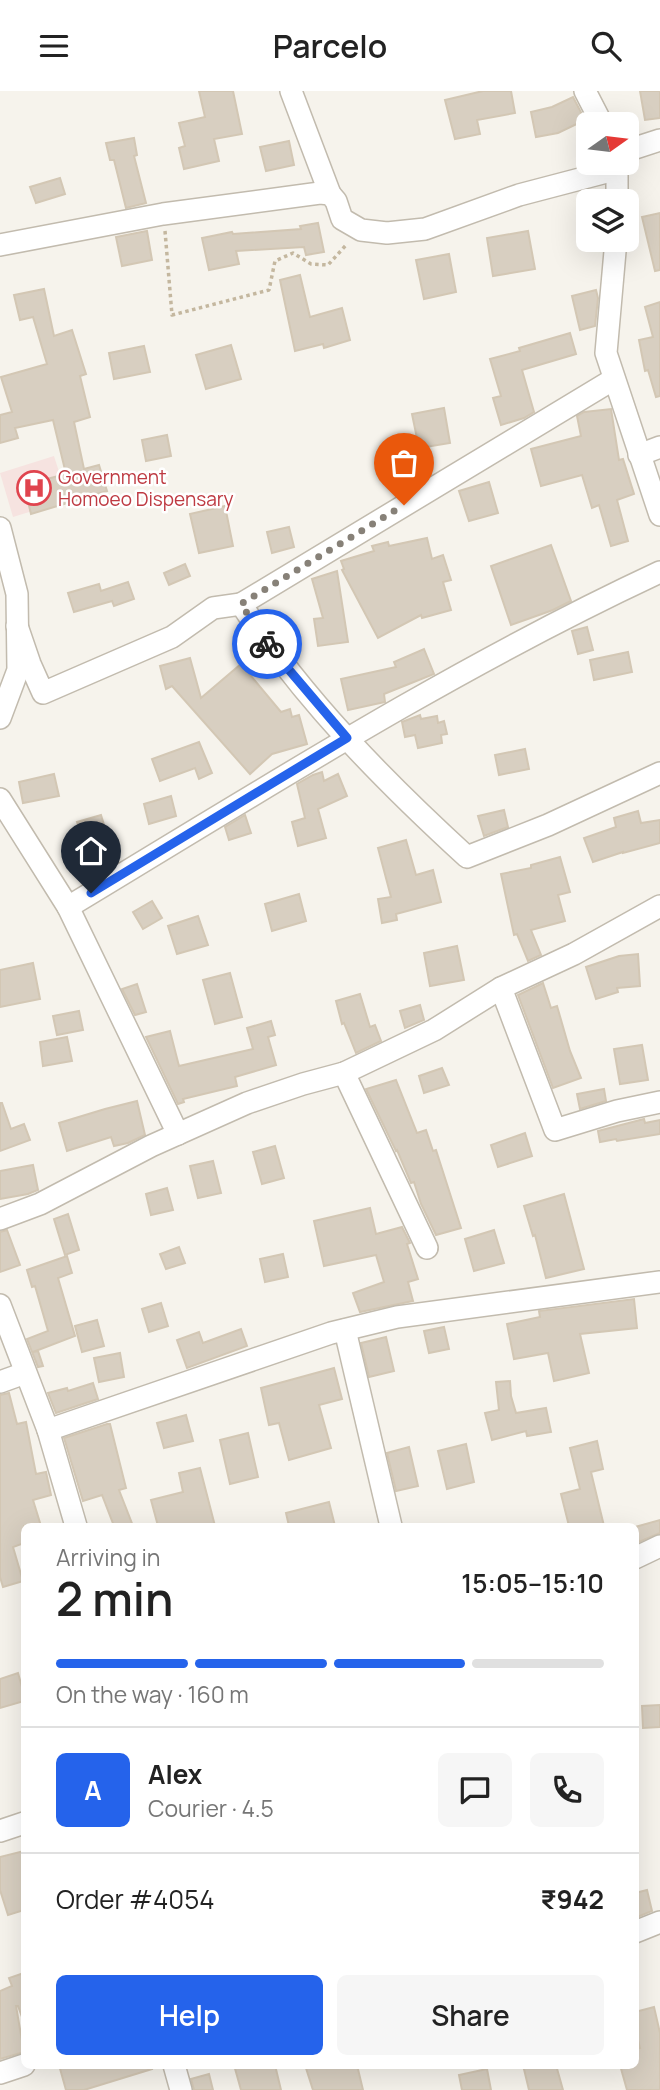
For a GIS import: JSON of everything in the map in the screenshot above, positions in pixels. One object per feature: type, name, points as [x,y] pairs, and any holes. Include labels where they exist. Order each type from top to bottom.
[{"type":"street","points":[[291,91],[342,219],[359,228],[387,233],[425,229],[579,175]]},
{"type":"street","points":[[585,91],[596,112]]},
{"type":"street","points":[[639,151],[660,140]]},
{"type":"street","points":[[0,245],[163,214],[320,193],[330,194]]},
{"type":"street","points":[[615,252],[606,353],[660,515]]},
{"type":"street","points":[[17,626],[43,693],[172,637],[213,608],[241,604],[614,379]]},
{"type":"street","points":[[639,455],[660,447]]},
{"type":"street","points":[[0,528],[17,594],[18,670],[0,718]]},
{"type":"street","points":[[68,907],[347,738],[593,604],[660,572]]},
{"type":"street","points":[[241,604],[267,644],[347,738],[382,776],[467,857],[548,825],[660,773]]},
{"type":"street","points":[[0,799],[68,907],[178,1134]]},
{"type":"street","points":[[0,1219],[40,1204],[178,1134],[247,1103],[344,1073],[434,1030],[501,988],[575,954],[660,905]]},
{"type":"street","points":[[501,988],[555,1130],[617,1111],[660,1102]]},
{"type":"street","points":[[344,1073],[427,1248]]},
{"type":"street","points":[[48,1430],[345,1330],[397,1317],[660,1282]]},
{"type":"street","points":[[0,1305],[48,1430],[75,1523]]},
{"type":"street","points":[[345,1330],[390,1523]]},
{"type":"street","points":[[0,1382],[25,1373]]},
{"type":"street","points":[[639,1556],[660,1546]]},
{"type":"street","points":[[0,1831],[21,1824]]},
{"type":"street","points":[[639,1930],[660,1922]]},
{"type":"street","points":[[0,2073],[21,2066]]},
{"type":"street","points":[[175,2069],[181,2090]]},
{"type":"path","points":[[163,214],[173,315],[269,291],[275,261],[293,253],[311,264],[328,265],[359,228]]},
{"type":"shaded area","name":"Government Homoeo Dispensary","points":[[54,456],[68,500],[13,517],[0,473]]},
{"type":"building","points":[[199,91],[233,91],[242,134],[214,139],[219,161],[184,169],[179,148],[185,146],[179,123],[205,117]]},
{"type":"building","points":[[483,91],[511,91],[515,113],[477,120],[480,134],[455,139],[445,100]]},
{"type":"building","points":[[640,91],[660,91],[660,118],[645,120]]},
{"type":"building","points":[[573,97],[581,112],[576,112],[576,124],[558,133],[536,137],[531,112],[552,107]]},
{"type":"building","points":[[134,138],[137,155],[134,156],[146,203],[126,208],[114,160],[110,160],[106,143]]},
{"type":"building","points":[[289,141],[294,165],[266,171],[260,147]]},
{"type":"building","points":[[60,178],[65,194],[36,203],[30,187]]},
{"type":"building","points":[[660,213],[660,270],[655,271],[642,217]]},
{"type":"building","points":[[318,223],[324,252],[306,255],[304,247],[236,251],[239,264],[209,270],[202,238],[232,232],[301,229],[300,226]]},
{"type":"building","points":[[147,231],[152,260],[122,266],[116,237]]},
{"type":"building","points":[[528,231],[535,269],[493,276],[487,238]]},
{"type":"building","points":[[449,254],[456,292],[424,299],[416,260]]},
{"type":"building","points":[[300,275],[310,317],[342,308],[350,340],[324,348],[323,344],[295,351],[280,280]]},
{"type":"building","points":[[44,289],[54,336],[72,330],[86,374],[80,376],[90,417],[74,422],[84,469],[99,465],[107,491],[31,514],[24,485],[66,474],[53,420],[15,428],[18,438],[0,443],[0,415],[12,412],[1,377],[47,364],[33,317],[20,320],[14,295]]},
{"type":"building","points":[[596,290],[598,298],[595,326],[580,330],[572,296]]},
{"type":"building","points":[[660,302],[660,396],[656,397],[648,370],[645,371],[639,340],[653,337],[645,307]]},
{"type":"building","points":[[570,333],[576,354],[522,370],[534,412],[501,425],[493,398],[501,396],[490,359]]},
{"type":"building","points":[[231,345],[241,379],[206,389],[196,355]]},
{"type":"building","points":[[144,346],[150,372],[114,379],[109,353]]},
{"type":"building","points":[[444,408],[450,443],[419,448],[412,414]]},
{"type":"building","points":[[611,409],[619,460],[623,459],[634,494],[617,500],[628,541],[611,546],[599,505],[592,508],[582,475],[541,486],[531,449],[581,436],[577,416],[584,412]]},
{"type":"building","points":[[167,435],[171,456],[146,461],[142,440]]},
{"type":"building","points":[[489,482],[498,513],[469,521],[459,491]]},
{"type":"building","points":[[225,506],[233,546],[199,553],[190,514]]},
{"type":"building","points":[[289,527],[294,547],[272,553],[267,532]]},
{"type":"building","points":[[427,538],[432,559],[443,555],[451,580],[443,582],[451,610],[422,618],[421,615],[378,638],[342,570],[341,561],[374,551],[372,546],[388,542],[389,546]]},
{"type":"building","points":[[551,545],[571,601],[511,625],[491,566]]},
{"type":"building","points":[[185,564],[190,576],[169,585],[164,573]]},
{"type":"building","points":[[337,571],[348,642],[318,646],[314,619],[323,618],[312,579]]},
{"type":"building","points":[[128,582],[134,599],[114,606],[112,601],[74,612],[68,593],[99,584],[101,591]]},
{"type":"building","points":[[587,627],[593,650],[578,654],[572,631]]},
{"type":"building","points":[[424,649],[434,674],[384,694],[385,702],[348,710],[341,679],[396,667],[394,662]]},
{"type":"building","points":[[628,652],[632,672],[594,680],[590,660]]},
{"type":"building","points":[[190,658],[201,698],[241,664],[281,712],[290,709],[292,717],[299,715],[307,744],[272,754],[250,774],[172,686],[166,689],[160,666]]},
{"type":"building","points":[[420,715],[421,719],[437,716],[438,723],[444,721],[447,734],[441,735],[442,743],[418,748],[415,735],[405,737],[402,722]]},
{"type":"building","points":[[199,742],[212,773],[199,779],[195,768],[160,781],[152,759]]},
{"type":"building","points":[[525,749],[529,769],[499,775],[495,755]]},
{"type":"building","points":[[322,772],[324,781],[338,774],[347,796],[318,809],[326,838],[298,846],[292,822],[305,818],[297,784]]},
{"type":"building","points":[[54,774],[59,796],[23,803],[19,782]]},
{"type":"building","points":[[171,796],[176,816],[149,824],[144,804]]},
{"type":"building","points":[[504,810],[508,827],[484,836],[478,816]]},
{"type":"building","points":[[638,811],[641,823],[660,820],[660,843],[593,862],[584,838],[616,827],[614,818]]},
{"type":"building","points":[[101,815],[114,857],[71,870],[64,847],[84,841],[77,822]]},
{"type":"building","points":[[245,815],[251,833],[229,840],[225,827]]},
{"type":"building","points":[[406,840],[416,875],[433,870],[441,902],[396,914],[397,920],[382,923],[378,899],[391,897],[378,848]]},
{"type":"building","points":[[560,857],[570,892],[558,895],[565,921],[531,930],[541,955],[528,961],[517,934],[514,935],[501,874],[531,868],[531,865]]},
{"type":"building","points":[[299,894],[306,921],[272,931],[265,904]]},
{"type":"building","points":[[152,901],[162,918],[143,929],[133,912]]},
{"type":"building","points":[[198,916],[208,945],[177,954],[168,926]]},
{"type":"building","points":[[457,946],[464,980],[430,986],[424,953]]},
{"type":"building","points":[[638,954],[640,986],[617,988],[618,992],[596,999],[586,967],[619,956]]},
{"type":"building","points":[[33,963],[40,999],[0,1007],[0,970]]},
{"type":"building","points":[[230,973],[242,1017],[215,1024],[203,980]]},
{"type":"building","points":[[543,983],[551,1008],[557,1006],[581,1078],[553,1088],[518,995]]},
{"type":"building","points":[[137,984],[146,1012],[135,1015],[122,989]]},
{"type":"building","points":[[360,994],[370,1027],[375,1025],[381,1041],[356,1053],[344,1023],[342,1024],[336,1001]]},
{"type":"building","points":[[420,1005],[424,1020],[405,1028],[400,1011]]},
{"type":"building","points":[[79,1011],[83,1030],[57,1035],[53,1016]]},
{"type":"building","points":[[271,1021],[275,1035],[268,1037],[276,1065],[235,1077],[237,1086],[183,1099],[184,1102],[178,1104],[146,1037],[170,1031],[179,1066],[253,1049],[247,1028]]},
{"type":"building","points":[[67,1037],[72,1061],[43,1066],[40,1042]]},
{"type":"building","points":[[642,1045],[648,1080],[620,1084],[614,1049]]},
{"type":"building","points":[[442,1068],[449,1085],[424,1093],[419,1076]]},
{"type":"building","points":[[396,1080],[417,1133],[426,1130],[433,1151],[436,1150],[461,1228],[436,1235],[414,1182],[411,1183],[366,1089]]},
{"type":"building","points":[[604,1089],[606,1101],[580,1109],[577,1094]]},
{"type":"building","points":[[137,1101],[145,1135],[114,1146],[111,1137],[67,1151],[59,1123]]},
{"type":"building","points":[[0,1103],[11,1129],[24,1124],[30,1140],[0,1151]]},
{"type":"building","points":[[644,1119],[645,1123],[660,1120],[660,1134],[600,1142],[598,1131]]},
{"type":"building","points":[[525,1133],[532,1156],[498,1167],[491,1145]]},
{"type":"building","points":[[275,1146],[284,1178],[262,1184],[253,1152]]},
{"type":"building","points":[[213,1161],[221,1193],[198,1198],[190,1166]]},
{"type":"building","points":[[33,1165],[38,1190],[0,1199],[0,1171]]},
{"type":"building","points":[[167,1188],[173,1210],[151,1215],[146,1194]]},
{"type":"building","points":[[564,1194],[584,1269],[546,1278],[524,1206]]},
{"type":"building","points":[[370,1208],[376,1234],[402,1227],[410,1243],[407,1244],[418,1279],[408,1282],[413,1301],[360,1312],[353,1293],[384,1282],[376,1255],[324,1266],[314,1221]]},
{"type":"building","points":[[68,1214],[79,1250],[65,1255],[54,1219]]},
{"type":"building","points":[[7,1230],[20,1265],[0,1272],[0,1232]]},
{"type":"building","points":[[494,1230],[504,1263],[474,1271],[465,1239]]},
{"type":"building","points":[[179,1247],[185,1263],[166,1269],[160,1254]]},
{"type":"building","points":[[283,1254],[288,1277],[265,1282],[260,1259]]},
{"type":"building","points":[[67,1256],[72,1273],[58,1278],[75,1336],[33,1352],[38,1351],[43,1366],[38,1367],[27,1339],[48,1331],[35,1286],[32,1287],[27,1270]]},
{"type":"building","points":[[634,1299],[637,1328],[580,1334],[589,1373],[554,1381],[548,1353],[514,1359],[507,1324],[540,1317],[539,1311]]},
{"type":"building","points":[[161,1303],[168,1326],[149,1332],[142,1309]]},
{"type":"building","points":[[97,1320],[104,1346],[82,1352],[75,1326]]},
{"type":"building","points":[[444,1327],[449,1349],[429,1353],[424,1331]]},
{"type":"building","points":[[241,1329],[247,1346],[187,1368],[177,1340],[199,1332],[203,1343]]},
{"type":"building","points":[[386,1337],[394,1371],[369,1377],[361,1343]]},
{"type":"building","points":[[120,1353],[124,1377],[99,1382],[94,1358]]},
{"type":"building","points":[[334,1368],[342,1399],[319,1405],[331,1448],[289,1460],[279,1423],[269,1425],[261,1388]]},
{"type":"building","points":[[510,1381],[516,1413],[546,1408],[551,1432],[527,1436],[526,1431],[492,1440],[485,1413],[499,1410],[496,1382]]},
{"type":"building","points":[[93,1383],[98,1399],[56,1413],[48,1393],[67,1388],[68,1391]]},
{"type":"building","points":[[9,1393],[17,1424],[26,1422],[36,1474],[46,1472],[51,1495],[33,1500],[40,1523],[21,1523],[21,1544],[13,1547],[21,1582],[3,1587],[0,1577],[0,1395]]},
{"type":"building","points":[[186,1415],[193,1441],[164,1448],[157,1423]]},
{"type":"building","points":[[110,1424],[126,1488],[119,1490],[132,1523],[113,1523],[102,1495],[83,1501],[64,1438]]},
{"type":"building","points":[[248,1433],[258,1477],[230,1484],[220,1440]]},
{"type":"building","points":[[597,1441],[603,1469],[591,1472],[603,1523],[568,1523],[561,1494],[580,1489],[570,1448]]},
{"type":"building","points":[[466,1444],[474,1482],[447,1489],[438,1451]]},
{"type":"building","points":[[409,1447],[418,1486],[396,1491],[387,1453]]},
{"type":"building","points":[[200,1468],[214,1523],[157,1523],[151,1500],[183,1492],[179,1473]]},
{"type":"building","points":[[329,1502],[334,1523],[288,1523],[286,1513]]},
{"type":"building","points":[[660,1520],[660,1533],[639,1542],[639,1526]]},
{"type":"building","points":[[18,1673],[21,1702],[0,1708],[0,1679]]},
{"type":"building","points":[[660,1705],[660,1727],[643,1728],[642,1706]]},
{"type":"building","points":[[21,1852],[21,1911],[8,1915],[0,1890],[0,1857]]},
{"type":"building","points":[[647,1890],[652,1911],[639,1916],[639,1892]]},
{"type":"building","points":[[21,1974],[21,2014],[16,2006],[21,2053],[0,2059],[0,1991],[12,1986],[9,1978]]},
{"type":"building","points":[[654,2007],[660,2033],[660,2090],[627,2090],[621,2069],[639,2069],[639,2011]]},
{"type":"building","points":[[60,2069],[152,2069],[84,2090],[66,2090]]},
{"type":"building","points":[[235,2069],[276,2069],[281,2090],[241,2090]]},
{"type":"building","points":[[306,2069],[358,2069],[363,2090],[313,2090]]},
{"type":"building","points":[[487,2069],[491,2090],[462,2090],[459,2075]]},
{"type":"building","points":[[524,2069],[557,2069],[563,2090],[529,2090]]},
{"type":"building","points":[[209,2074],[213,2090],[194,2090],[191,2079]]},
{"type":"way so far","points":[[267,644],[241,604],[404,505]]},
{"type":"place","name":"Government Homoeo Dispensary","points":[[34,488]]},
{"type":"route","points":[[91,893],[347,738],[267,644]]}]
